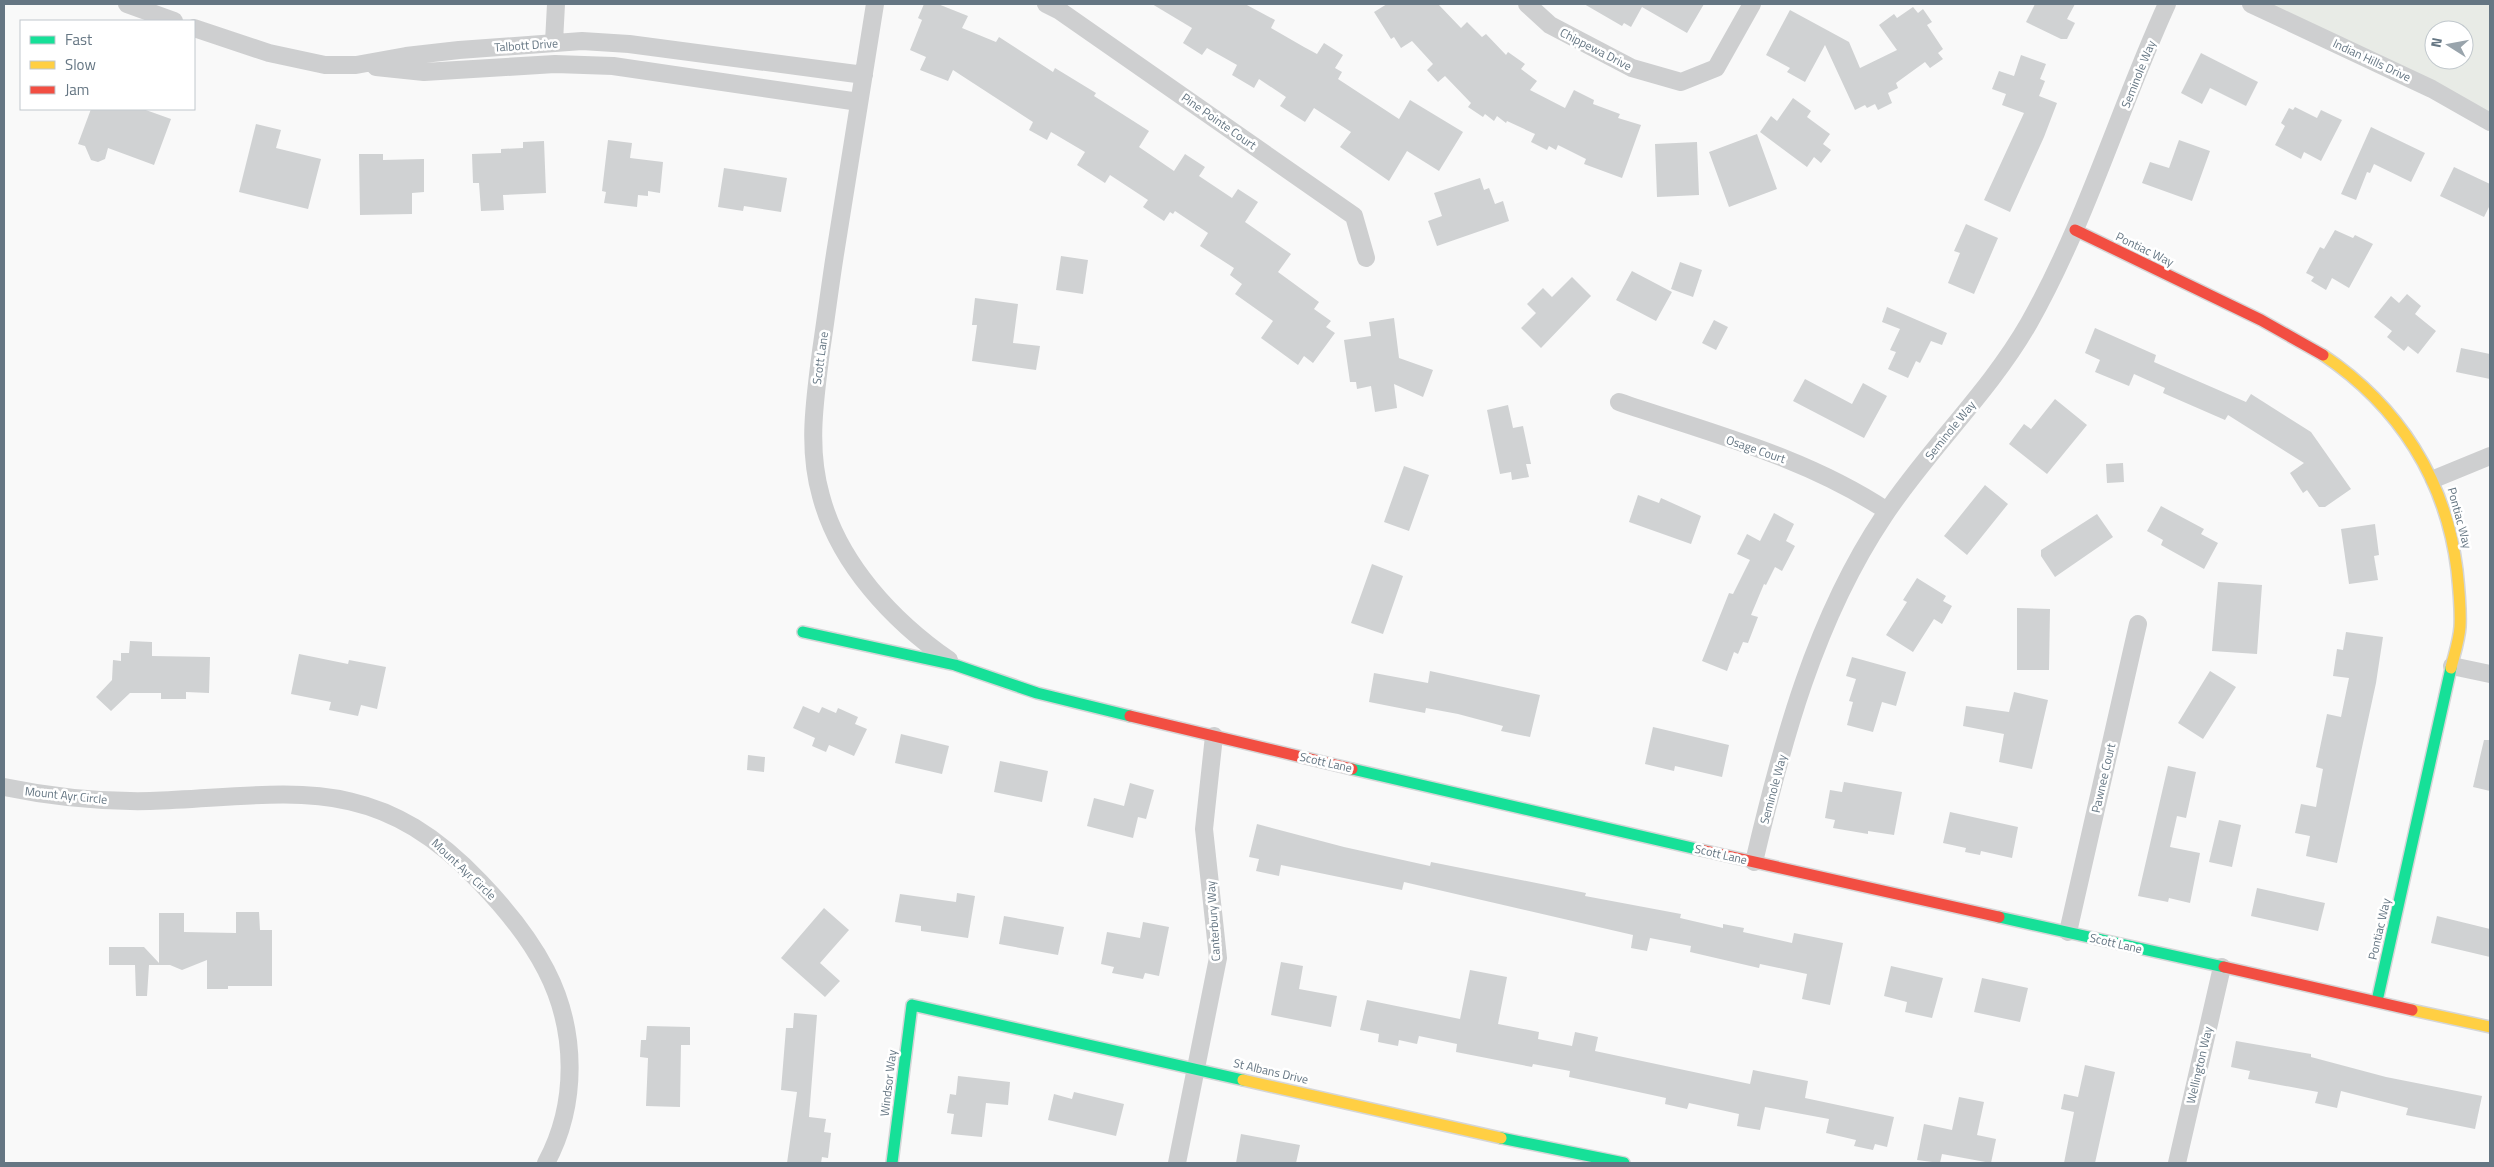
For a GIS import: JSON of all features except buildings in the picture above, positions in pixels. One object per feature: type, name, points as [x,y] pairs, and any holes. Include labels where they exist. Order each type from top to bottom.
[{"type":"street","points":[[127,4],[171,20]]},
{"type":"street","points":[[554,42],[556,4]]},
{"type":"street","name":"Scott Lane","points":[[875,4],[815,398],[812,448],[816,474],[830,522],[855,566],[905,626],[924,643],[955,665]]},
{"type":"street","name":"Pine Pointe Court","points":[[1046,4],[1068,16],[1354,216],[1366,258]]},
{"type":"street","name":"Chippewa Drive","points":[[1528,4],[1550,26],[1624,64],[1681,82],[1716,68],[1752,4]]},
{"type":"street","name":"Seminole Way","points":[[1754,862],[1778,769],[1814,654],[1839,593],[1887,511],[2019,340],[2075,230],[2166,4]]},
{"type":"street","name":"Indian Hills Drive","points":[[2251,4],[2432,88],[2490,122]]},
{"type":"street","name":"Talbott Drive","points":[[195,28],[296,61],[325,65],[356,65],[406,56],[582,41],[629,44],[864,75]]},
{"type":"street","points":[[356,65],[424,72],[556,64],[613,66],[860,102]]},
{"type":"street","name":"Pontiac Way","points":[[2075,230],[2296,339],[2336,363],[2354,377],[2393,415],[2416,446],[2434,479],[2457,559],[2460,580],[2460,628],[2377,1001]]},
{"type":"street","name":"Osage Court","points":[[1619,402],[1804,466],[1854,490],[1887,511]]},
{"type":"street","points":[[2434,479],[2490,456]]},
{"type":"street","name":"Pawnee Court","points":[[2068,932],[2138,624]]},
{"type":"street","name":"Scott Lane","points":[[803,632],[955,665],[1037,694],[1214,736],[1754,862],[2490,1027]]},
{"type":"street","points":[[2452,666],[2490,674]]},
{"type":"street","name":"Canterbury Way","points":[[1177,1163],[1218,958],[1204,829],[1214,736]]},
{"type":"street","name":"Mount Ayr Circle","points":[[4,787],[69,797],[148,801],[260,793],[304,794],[362,804],[393,815],[422,830],[472,873],[512,917],[538,953],[554,984],[564,1019],[570,1054],[569,1090],[562,1124],[546,1163]]},
{"type":"street","name":"Wellington Way","points":[[2177,1163],[2222,967]]},
{"type":"street","name":"St Albans Drive","points":[[912,1005],[1446,1126],[1569,1157],[1624,1163]]},
{"type":"street","name":"Windsor Way","points":[[892,1163],[912,1005]]},
{"type":"shaded area","points":[[2265,4],[2490,4],[2490,125]]},
{"type":"traffic: fast","points":[[803,632],[955,665],[1037,693],[1130,716]]},
{"type":"traffic: fast","points":[[2377,1001],[2451,668]]},
{"type":"traffic: fast","points":[[1352,769],[1701,850]]},
{"type":"traffic: fast","points":[[1999,917],[2224,967]]},
{"type":"traffic: fast","points":[[892,1163],[912,1005],[1243,1080]]},
{"type":"traffic: fast","points":[[1501,1138],[1624,1163]]},
{"type":"traffic: slow","points":[[2323,355],[2350,375],[2374,397],[2396,422],[2430,476],[2442,506],[2451,537],[2457,570],[2460,620],[2458,643],[2451,668]]},
{"type":"traffic: slow","points":[[2412,1010],[2490,1027]]},
{"type":"traffic: slow","points":[[1243,1080],[1501,1138]]},
{"type":"traffic: jam","points":[[2075,230],[2261,320],[2323,355]]},
{"type":"traffic: jam","points":[[1130,716],[1352,769]]},
{"type":"traffic: jam","points":[[1701,850],[1999,917]]},
{"type":"traffic: jam","points":[[2224,967],[2412,1010]]}]
